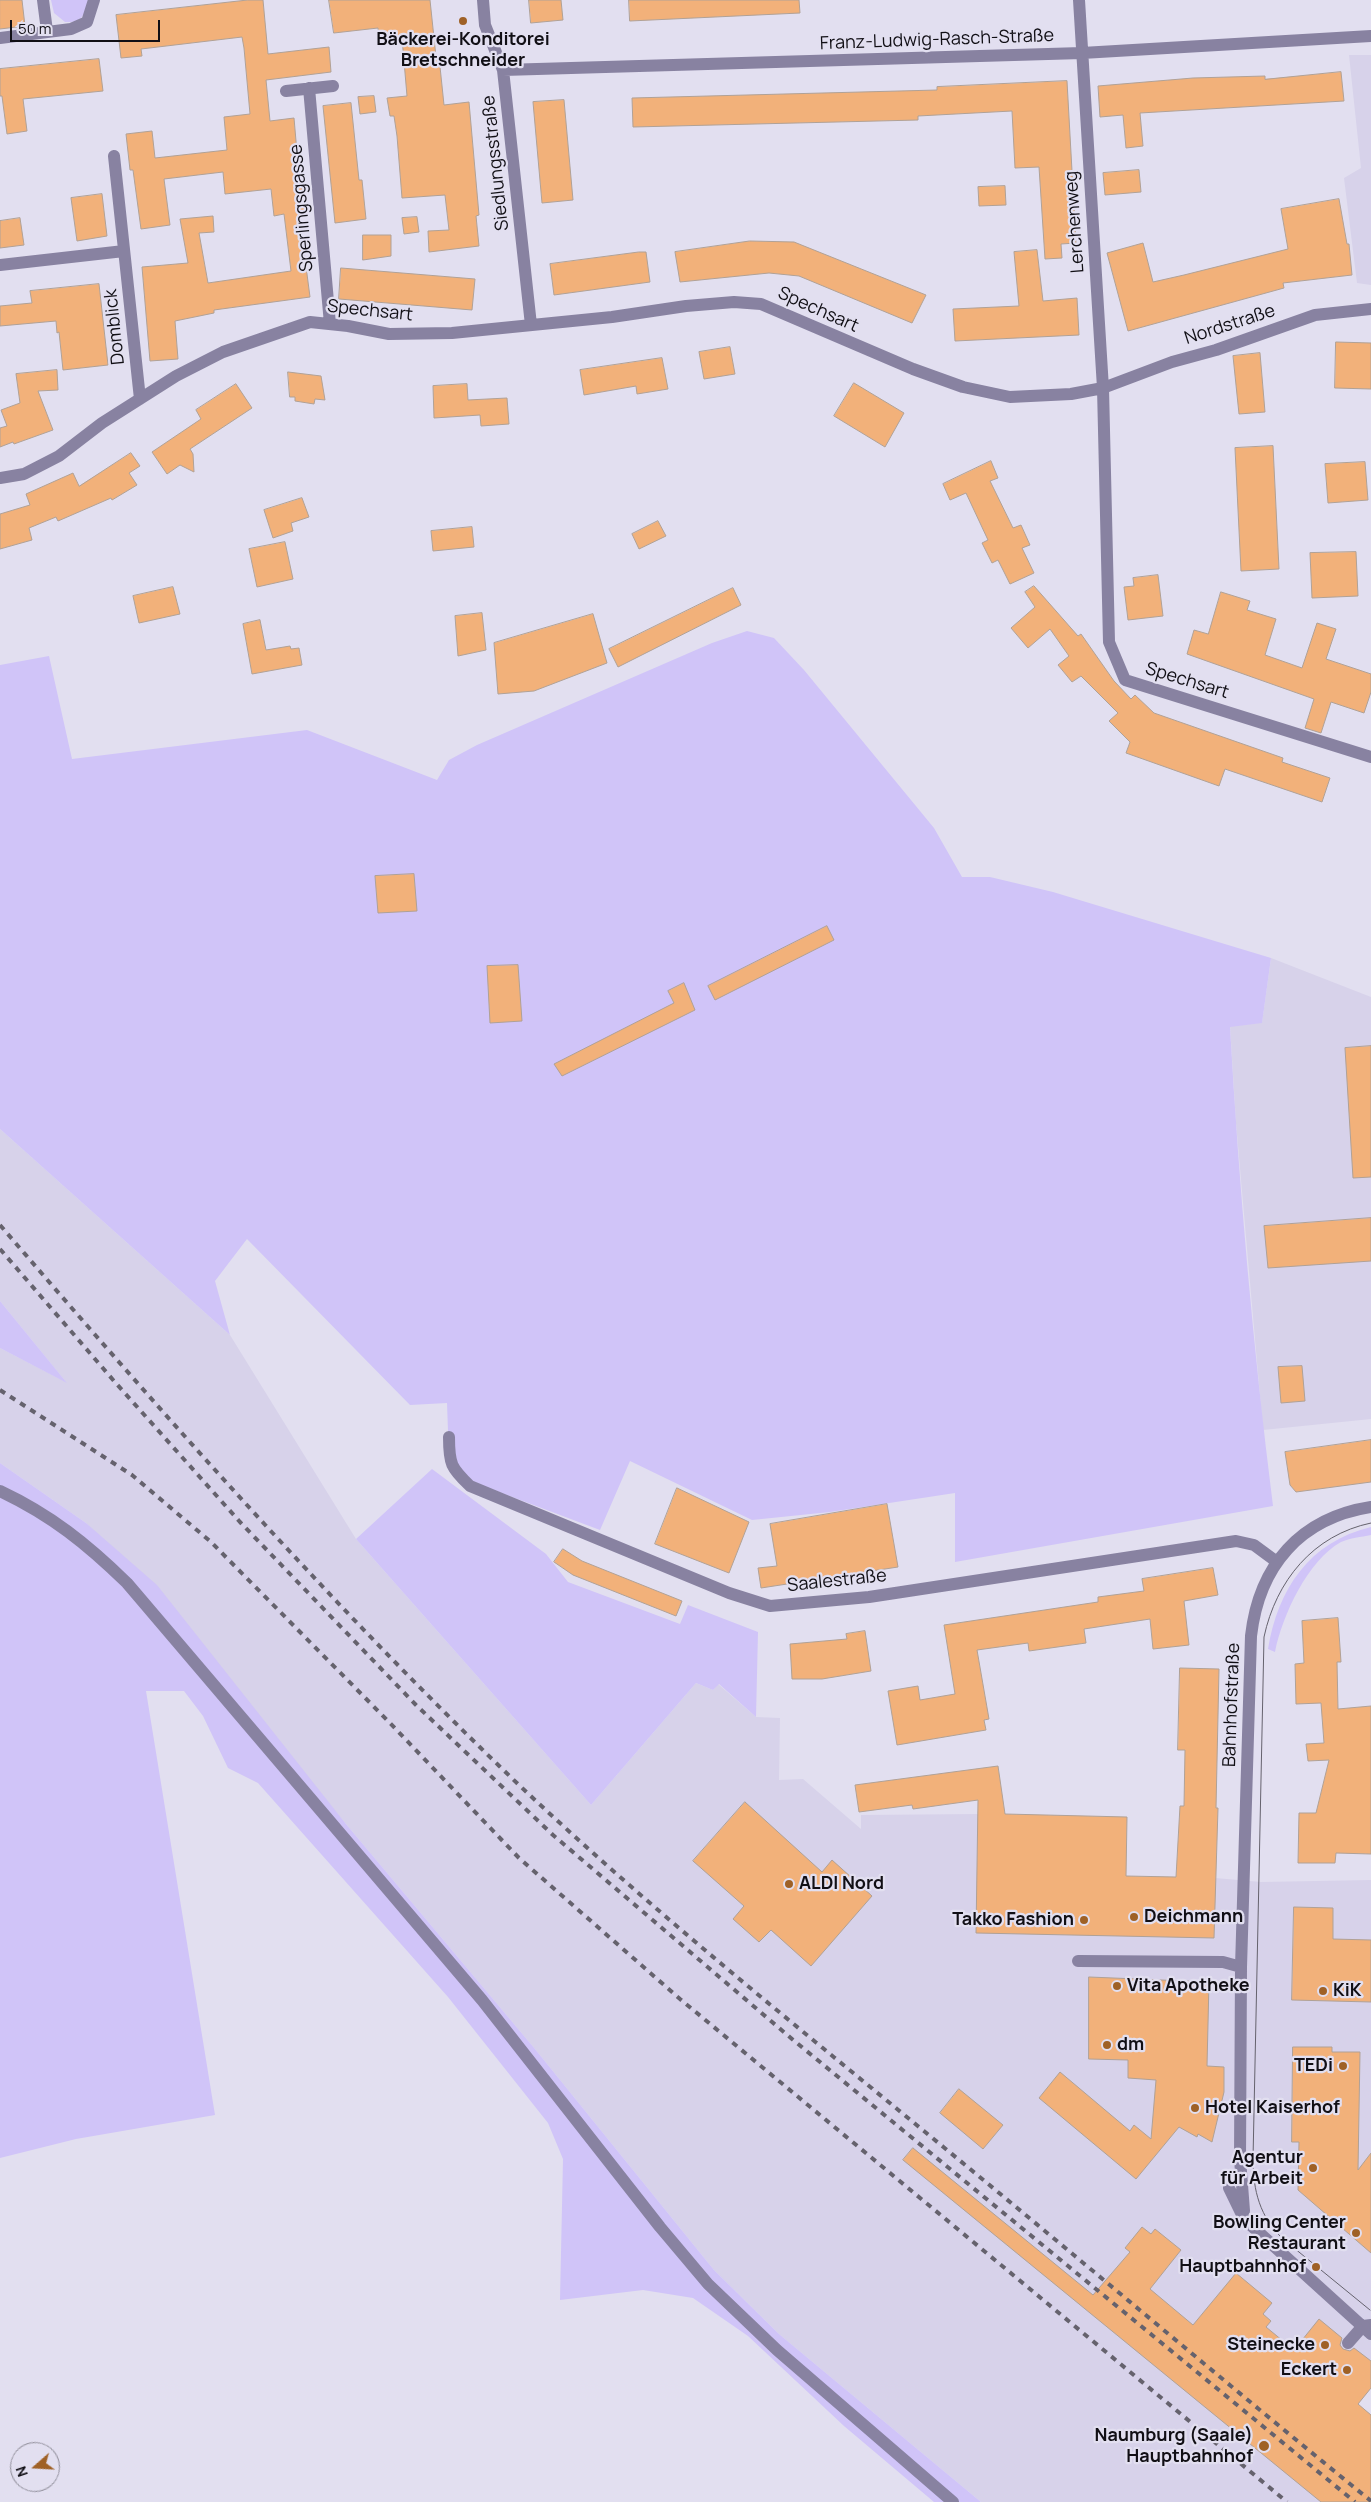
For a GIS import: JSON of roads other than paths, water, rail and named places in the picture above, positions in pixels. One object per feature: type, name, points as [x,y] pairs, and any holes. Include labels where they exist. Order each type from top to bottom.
[{"type":"street","points":[[43,0],[47,31]]},
{"type":"street","points":[[0,38],[71,29],[87,22],[94,0]]},
{"type":"street","name":"Siedlungsstraße","points":[[483,0],[485,25],[503,70],[531,325]]},
{"type":"street","name":"Lerchenweg","points":[[1079,0],[1103,388]]},
{"type":"street","name":"Franz-Ludwig-Rasch-Straße","points":[[503,70],[1082,53],[1371,36]]},
{"type":"street","points":[[286,91],[334,86]]},
{"type":"street","name":"Sperlingsgasse","points":[[309,88],[330,324]]},
{"type":"street","name":"Domblick","points":[[114,156],[140,399]]},
{"type":"street","points":[[0,265],[124,252]]},
{"type":"street","name":"Spechsart","points":[[0,478],[24,474],[59,456],[102,423],[176,376],[223,352],[310,322],[389,334],[452,333],[695,305],[734,302],[761,304],[913,369],[963,387],[1010,397],[1071,394],[1103,388],[1109,642],[1125,680],[1371,757]]},
{"type":"street","name":"Nordstraße","points":[[1103,388],[1172,362],[1216,350],[1315,315],[1371,309]]},
{"type":"street","name":"Saalestraße","points":[[449,1438],[449,1459],[458,1474],[470,1486],[729,1593],[770,1606],[869,1597],[1236,1541],[1254,1545],[1277,1562]]},
{"type":"street","points":[[0,1491],[50,1517],[90,1547],[127,1583],[482,2000],[660,2227],[708,2284],[777,2350],[953,2502]]},
{"type":"street","name":"Bahnhofstraße","points":[[1244,2219],[1240,2159],[1241,1967],[1251,1636],[1259,1597],[1267,1577],[1277,1562],[1299,1538],[1322,1522],[1344,1513],[1371,1507]]},
{"type":"street","points":[[1078,1962],[1223,1962],[1241,1967]]},
{"type":"street","points":[[1229,2188],[1244,2219],[1368,2328],[1348,2343]]},
{"type":"tram line","points":[[1370,2310],[1275,2231],[1259,2203],[1254,2182],[1253,2159],[1264,1637],[1278,1597],[1288,1579],[1300,1564],[1332,1538],[1350,1529],[1371,1523]]},
{"type":"railway","points":[[0,1225],[125,1369],[253,1511],[384,1650],[519,1785],[627,1883],[738,1978],[1371,2501]]},
{"type":"railway","points":[[0,1249],[114,1381],[240,1522],[416,1705],[553,1835],[792,2039],[1355,2502]]},
{"type":"railway","points":[[0,1390],[132,1475],[211,1542],[389,1722],[519,1858],[680,1999],[1287,2502]]},
{"type":"place","name":"Bäckerei-Konditorei Bretschneider","points":[[463,21]]},
{"type":"place","name":"ALDI Nord","points":[[789,1884]]},
{"type":"place","name":"Deichmann","points":[[1134,1917]]},
{"type":"place","name":"Takko Fashion","points":[[1084,1920]]},
{"type":"place","name":"Vita Apotheke","points":[[1117,1986]]},
{"type":"place","name":"KiK","points":[[1323,1991]]},
{"type":"place","name":"dm","points":[[1107,2045]]},
{"type":"place","name":"TEDi","points":[[1343,2066]]},
{"type":"place","name":"Hotel Kaiserhof","points":[[1195,2108]]},
{"type":"place","name":"Agentur für Arbeit","points":[[1313,2168]]},
{"type":"place","name":"Bowling Center Restaurant","points":[[1356,2233]]},
{"type":"place","name":"Hauptbahnhof","points":[[1316,2267]]},
{"type":"place","name":"Steinecke","points":[[1325,2345]]},
{"type":"place","name":"Eckert","points":[[1347,2370]]},
{"type":"place","name":"Naumburg (Saale) Hauptbahnhof","points":[[1264,2446]]}]
